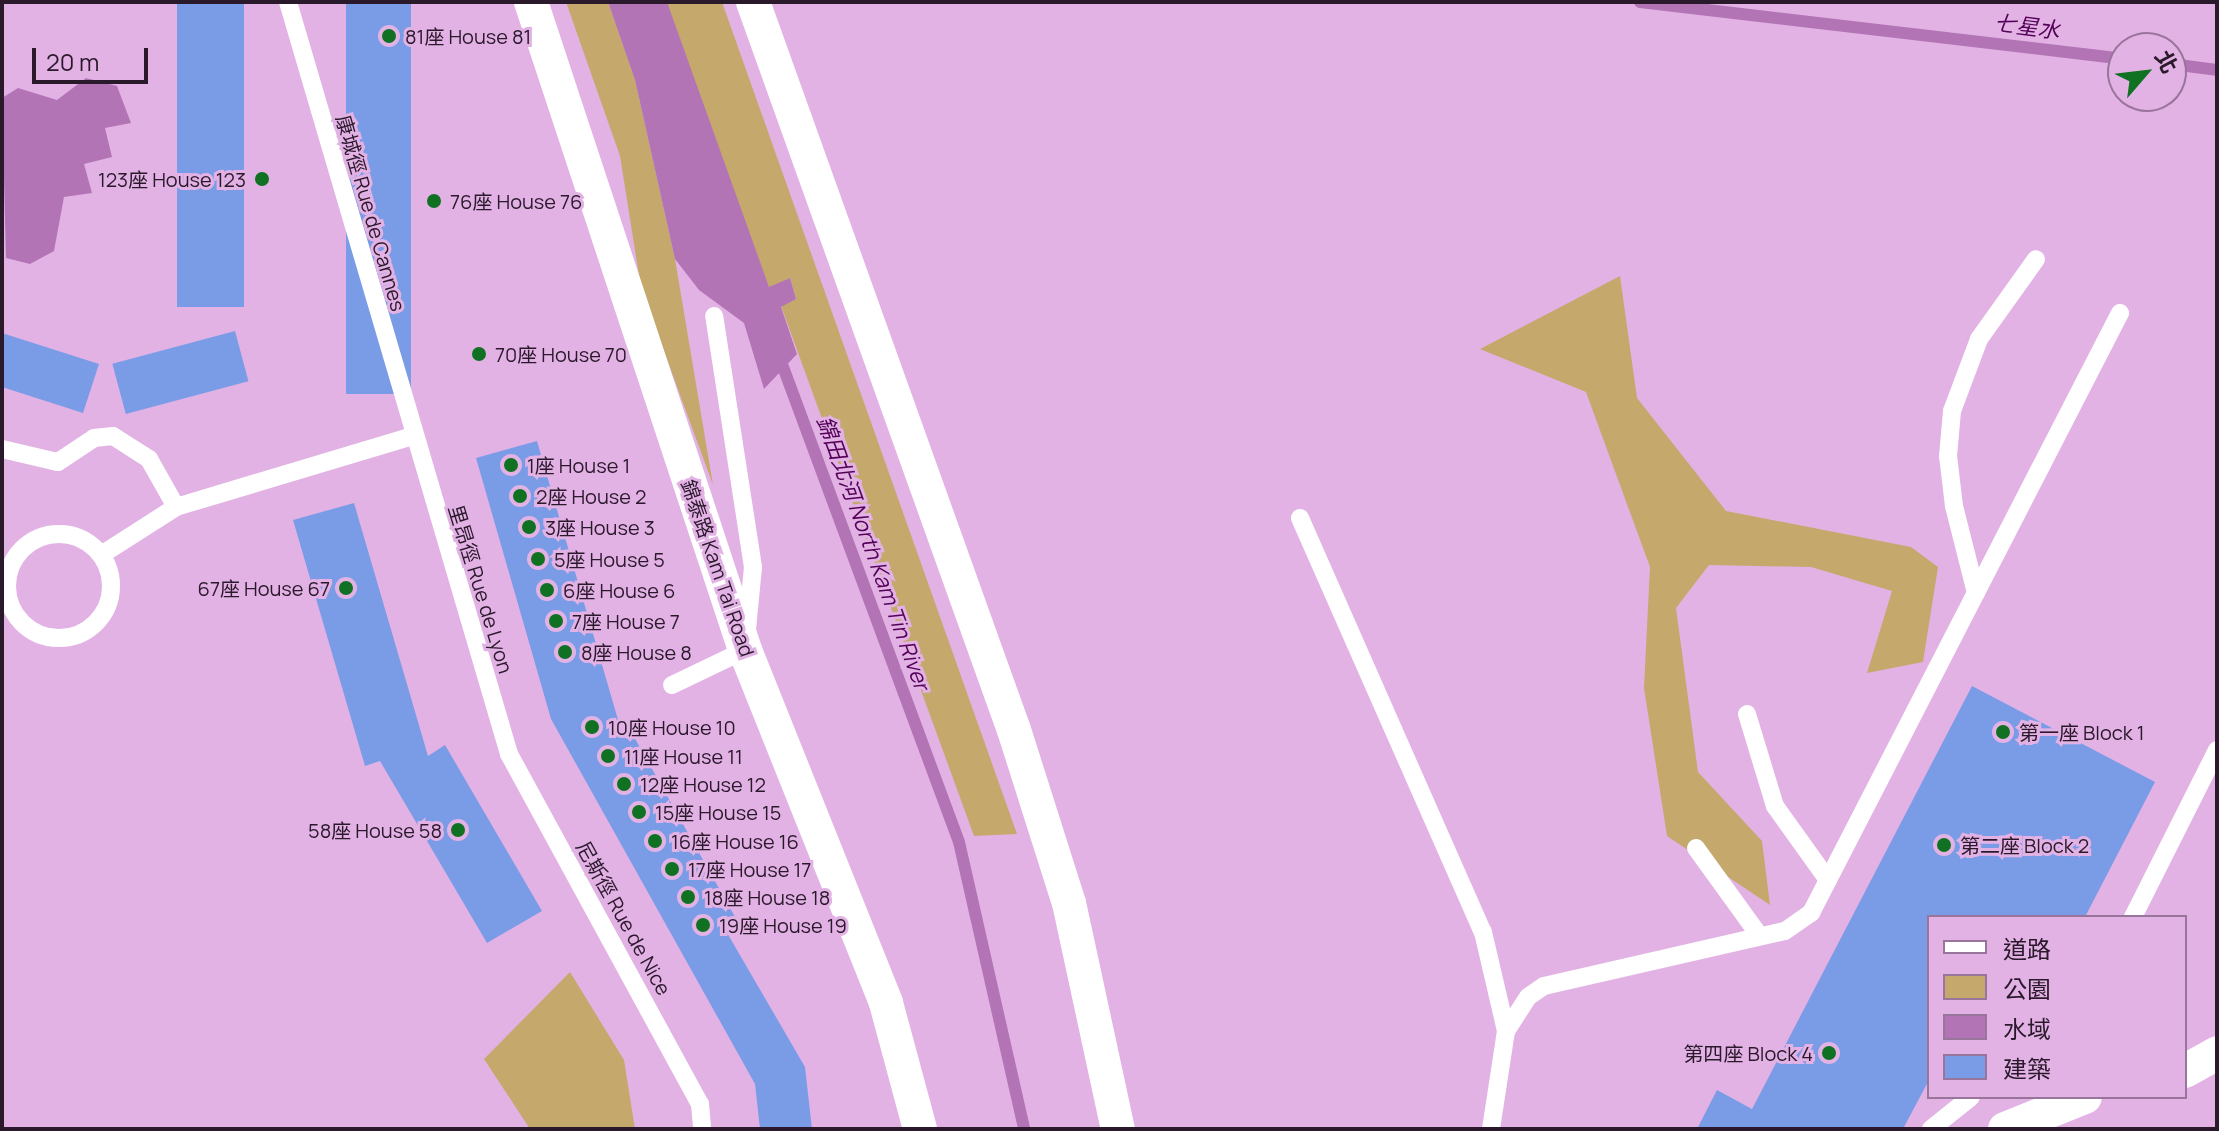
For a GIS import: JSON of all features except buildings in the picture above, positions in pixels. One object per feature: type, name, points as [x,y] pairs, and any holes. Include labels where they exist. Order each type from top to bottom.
[{"type":"street","name":"錦泰路 Kam Tai Road","points":[[531,2],[745,650],[886,1003],[920,1129]]},
{"type":"street","points":[[753,2],[1014,730],[1069,903],[1118,1129]]},
{"type":"street","points":[[2187,1070],[2217,1053]]},
{"type":"street","points":[[2005,1129],[2080,1099]]},
{"type":"lane","name":"康城徑 Rue de Cannes","points":[[288,2],[412,436]]},
{"type":"lane","points":[[1976,593],[1954,506],[1948,456],[1952,411],[1979,339],[2036,259]]},
{"type":"lane","points":[[1506,1031],[1528,997],[1561,977],[1759,935],[1798,923],[1811,913],[2120,313]]},
{"type":"lane","points":[[672,685],[745,650],[753,567],[714,316]]},
{"type":"lane","points":[[2,449],[58,462],[94,438],[113,436],[149,459],[176,507]]},
{"type":"lane","points":[[101,555],[176,507],[412,436]]},
{"type":"lane","name":"里昂徑 Rue de Lyon","points":[[412,436],[509,754]]},
{"type":"lane","points":[[1300,518],[1483,932],[1506,1031],[1491,1129]]},
{"type":"lane","points":[[72,535],[101,555],[109,571],[109,604],[88,631],[73,638],[39,636],[8,617],[7,597],[12,562],[37,538],[72,535]]},
{"type":"lane","points":[[1747,714],[1775,806],[1828,880]]},
{"type":"lane","points":[[2134,915],[2217,750]]},
{"type":"lane","name":"尼斯徑 Rue de Nice","points":[[509,754],[700,1104],[702,1129]]},
{"type":"lane","points":[[1696,848],[1759,935]]},
{"type":"lane","points":[[1931,1129],[1968,1099]]},
{"type":"green space","points":[[566,2],[608,2],[635,80],[675,259],[713,485],[641,288],[620,156]]},
{"type":"green space","points":[[665,2],[722,2],[1017,834],[974,836],[781,306],[796,299],[790,278],[769,288]]},
{"type":"green space","points":[[1620,276],[1637,398],[1726,511],[1911,547],[1938,567],[1923,662],[1867,673],[1892,591],[1811,567],[1709,565],[1676,608],[1698,772],[1762,841],[1770,905],[1667,836],[1644,688],[1650,567],[1586,392],[1480,349]]},
{"type":"green space","points":[[570,972],[624,1060],[635,1129],[530,1129],[484,1059]]},
{"type":"water","points":[[608,2],[667,2],[769,287],[790,278],[796,299],[781,307],[797,354],[764,389],[744,323],[699,290],[675,259],[635,80]]},
{"type":"water","points":[[86,78],[117,86],[131,123],[105,128],[112,157],[84,164],[92,193],[64,197],[54,251],[30,264],[6,258],[2,98],[18,88],[57,100]]},
{"type":"waterway","name":"七星水","points":[[1640,2],[2107,57]]},
{"type":"waterway","name":"七星水","points":[[2187,66],[2217,70]]},
{"type":"waterway","name":"錦田北河 North Kam Tin River","points":[[779,356],[959,842],[1024,1129]]},
{"type":"place","name":"81座 House 81","points":[[389,36]]},
{"type":"place","name":"123座 House 123","points":[[262,179]]},
{"type":"place","name":"76座 House 76","points":[[434,201]]},
{"type":"place","name":"70座 House 70","points":[[479,354]]},
{"type":"place","name":"1座 House 1","points":[[511,465]]},
{"type":"place","name":"2座 House 2","points":[[520,496]]},
{"type":"place","name":"3座 House 3","points":[[529,527]]},
{"type":"place","name":"5座 House 5","points":[[538,559]]},
{"type":"place","name":"67座 House 67","points":[[346,588]]},
{"type":"place","name":"6座 House 6","points":[[547,590]]},
{"type":"place","name":"7座 House 7","points":[[556,621]]},
{"type":"place","name":"8座 House 8","points":[[565,652]]},
{"type":"place","name":"10座 House 10","points":[[592,727]]},
{"type":"place","name":"第一座 Block 1","points":[[2003,732]]},
{"type":"place","name":"11座 House 11","points":[[608,756]]},
{"type":"place","name":"12座 House 12","points":[[624,784]]},
{"type":"place","name":"15座 House 15","points":[[639,812]]},
{"type":"place","name":"58座 House 58","points":[[458,830]]},
{"type":"place","name":"16座 House 16","points":[[655,841]]},
{"type":"place","name":"第二座 Block 2","points":[[1944,845]]},
{"type":"place","name":"17座 House 17","points":[[672,869]]},
{"type":"place","name":"18座 House 18","points":[[688,897]]},
{"type":"place","name":"19座 House 19","points":[[703,925]]},
{"type":"place","name":"第四座 Block 4","points":[[1829,1053]]}]
